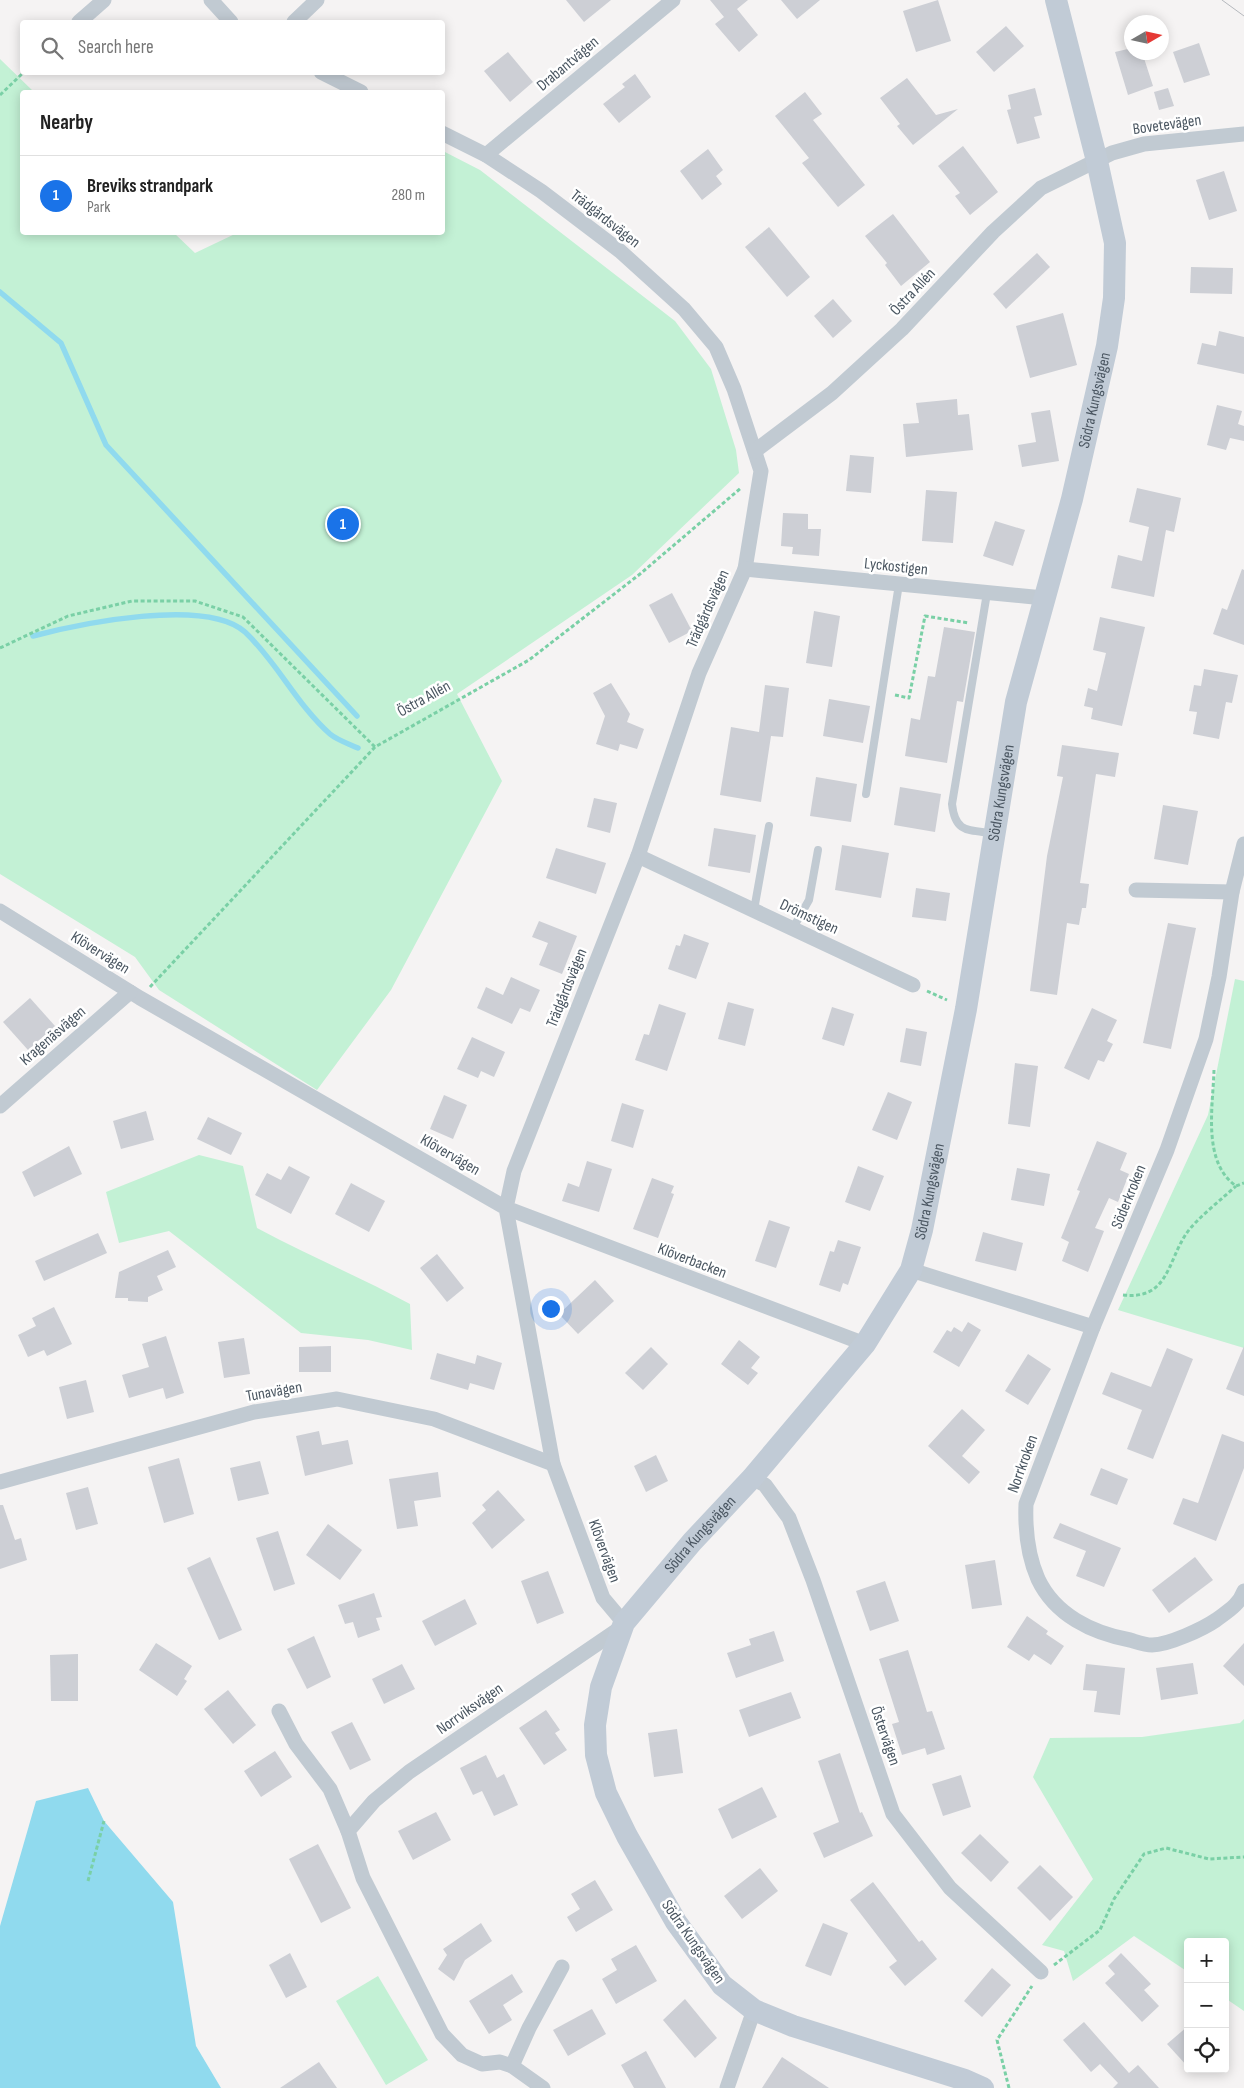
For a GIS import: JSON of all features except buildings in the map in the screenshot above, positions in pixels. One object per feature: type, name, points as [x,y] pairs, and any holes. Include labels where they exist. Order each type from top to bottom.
[{"type":"street","points":[[81,20],[104,0]]},
{"type":"street","points":[[211,0],[229,20]]},
{"type":"street","points":[[296,20],[317,0]]},
{"type":"street","name":"Drabantvägen","points":[[486,154],[673,0]]},
{"type":"street","name":"Södra Kungsvägen","points":[[982,2088],[965,2080],[793,2026],[754,2010],[722,1986],[676,1922],[627,1836],[606,1792],[596,1755],[595,1725],[601,1687],[623,1625],[692,1542],[752,1478],[865,1344],[911,1270],[922,1230],[966,1009],[1016,702],[1072,499],[1107,346],[1114,298],[1115,243],[1097,161],[1056,0]]},
{"type":"street","points":[[327,75],[357,90]]},
{"type":"street","name":"Trädgårdsvägen","points":[[445,134],[486,154],[541,191],[620,252],[684,309],[716,347],[734,389],[761,471],[744,570],[699,673],[638,856],[514,1171],[506,1208]]},
{"type":"street","name":"Bovetevägen","points":[[1097,161],[1112,152],[1144,144],[1244,134]]},
{"type":"street","name":"Östra Allén","points":[[755,451],[832,393],[902,329],[993,232],[1041,188],[1097,161]]},
{"type":"street","name":"Lyckostigen","points":[[744,570],[1044,598]]},
{"type":"street","name":"Söderkroken","points":[[1093,1327],[1109,1293],[1167,1150],[1206,1039],[1219,977],[1232,892],[1244,844]]},
{"type":"street","name":"Drömstigen","points":[[638,856],[913,985]]},
{"type":"street","points":[[1136,890],[1232,892]]},
{"type":"street","name":"Klövervägen","points":[[0,911],[135,995],[506,1208],[554,1464],[602,1598],[623,1625]]},
{"type":"street","name":"Kragenäsvägen","points":[[0,1106],[135,995]]},
{"type":"street","name":"Klöverbacken","points":[[506,1208],[865,1344]]},
{"type":"street","points":[[911,1270],[1093,1327]]},
{"type":"street","name":"Norrkroken","points":[[1093,1327],[1026,1504],[1025,1528],[1029,1552],[1039,1580],[1056,1605],[1080,1624],[1106,1636],[1154,1645],[1202,1630],[1240,1602],[1244,1591]]},
{"type":"street","name":"Tunavägen","points":[[0,1482],[254,1412],[337,1399],[434,1419],[554,1464]]},
{"type":"street","name":"Östervägen","points":[[752,1478],[765,1485],[788,1518],[813,1580],[893,1814],[950,1888],[1041,1972]]},
{"type":"street","name":"Norrviksvägen","points":[[348,1831],[374,1801],[409,1772],[623,1625]]},
{"type":"street","points":[[279,1711],[296,1744],[330,1789],[348,1831],[362,1878],[442,2034],[462,2055],[482,2064],[500,2062],[512,2066],[543,2088]]},
{"type":"street","points":[[512,2066],[529,2028],[562,1967]]},
{"type":"street","points":[[727,2088],[754,2010]]},
{"type":"lane","points":[[866,794],[899,584]]},
{"type":"lane","points":[[988,593],[952,804],[954,820],[962,828],[993,834]]},
{"type":"lane","points":[[754,910],[769,826]]},
{"type":"lane","points":[[792,928],[809,900],[818,850]]},
{"type":"path","points":[[0,95],[21,75]]},
{"type":"path","name":"Östra Allén","points":[[135,995],[375,747],[530,660],[640,574],[761,471]]},
{"type":"path","points":[[0,648],[68,616],[132,601],[195,601],[243,617],[375,747]]},
{"type":"path","points":[[909,698],[925,616],[982,624]]},
{"type":"path","points":[[913,985],[966,1009]]},
{"type":"path","points":[[1214,1068],[1213,1122],[1217,1164],[1225,1178],[1236,1186]]},
{"type":"path","points":[[1109,1293],[1138,1297],[1155,1290],[1164,1278],[1186,1233],[1236,1186],[1244,1183]]},
{"type":"path","points":[[88,1881],[104,1821]]},
{"type":"path","points":[[1064,1959],[1100,1930],[1114,1900],[1144,1854],[1166,1848],[1209,1859],[1244,1857]]},
{"type":"path","points":[[1009,2088],[997,2040],[1041,1972]]},
{"type":"green space","points":[[0,59],[32,90],[20,90],[20,235],[176,235],[195,253],[233,235],[445,235],[445,152],[480,170],[675,321],[711,369],[736,450],[739,473],[632,575],[457,694],[502,781],[391,990],[317,1090],[159,990],[135,957],[0,874]]},
{"type":"green space","points":[[1235,979],[1244,981],[1244,1348],[1118,1310],[1208,1115]]},
{"type":"green space","points":[[199,1155],[243,1166],[257,1228],[410,1304],[412,1350],[368,1340],[301,1333],[169,1231],[119,1243],[106,1192]]},
{"type":"green space","points":[[1244,1719],[1244,2011],[1229,2001],[1229,1938],[1184,1938],[1184,1969],[1134,1936],[1073,1981],[1064,1951],[1042,1945],[1093,1879],[1033,1777],[1050,1738],[1142,1737],[1240,1723]]},
{"type":"green space","points":[[378,1976],[428,2060],[386,2085],[336,2001]]},
{"type":"water","points":[[88,1788],[104,1821],[173,1902],[196,2046],[221,2088],[0,2088],[0,1926],[36,1801]]},
{"type":"waterway","points":[[0,292],[61,343],[106,445],[357,716]]},
{"type":"waterway","points":[[33,636],[80,625],[142,616],[202,616],[227,622],[245,632],[256,644],[318,723],[330,734],[358,748]]},
{"type":"tram line","points":[[1222,0],[1244,16]]},
{"type":"place","name":"Breviks strandpark","points":[[343,524]]}]
